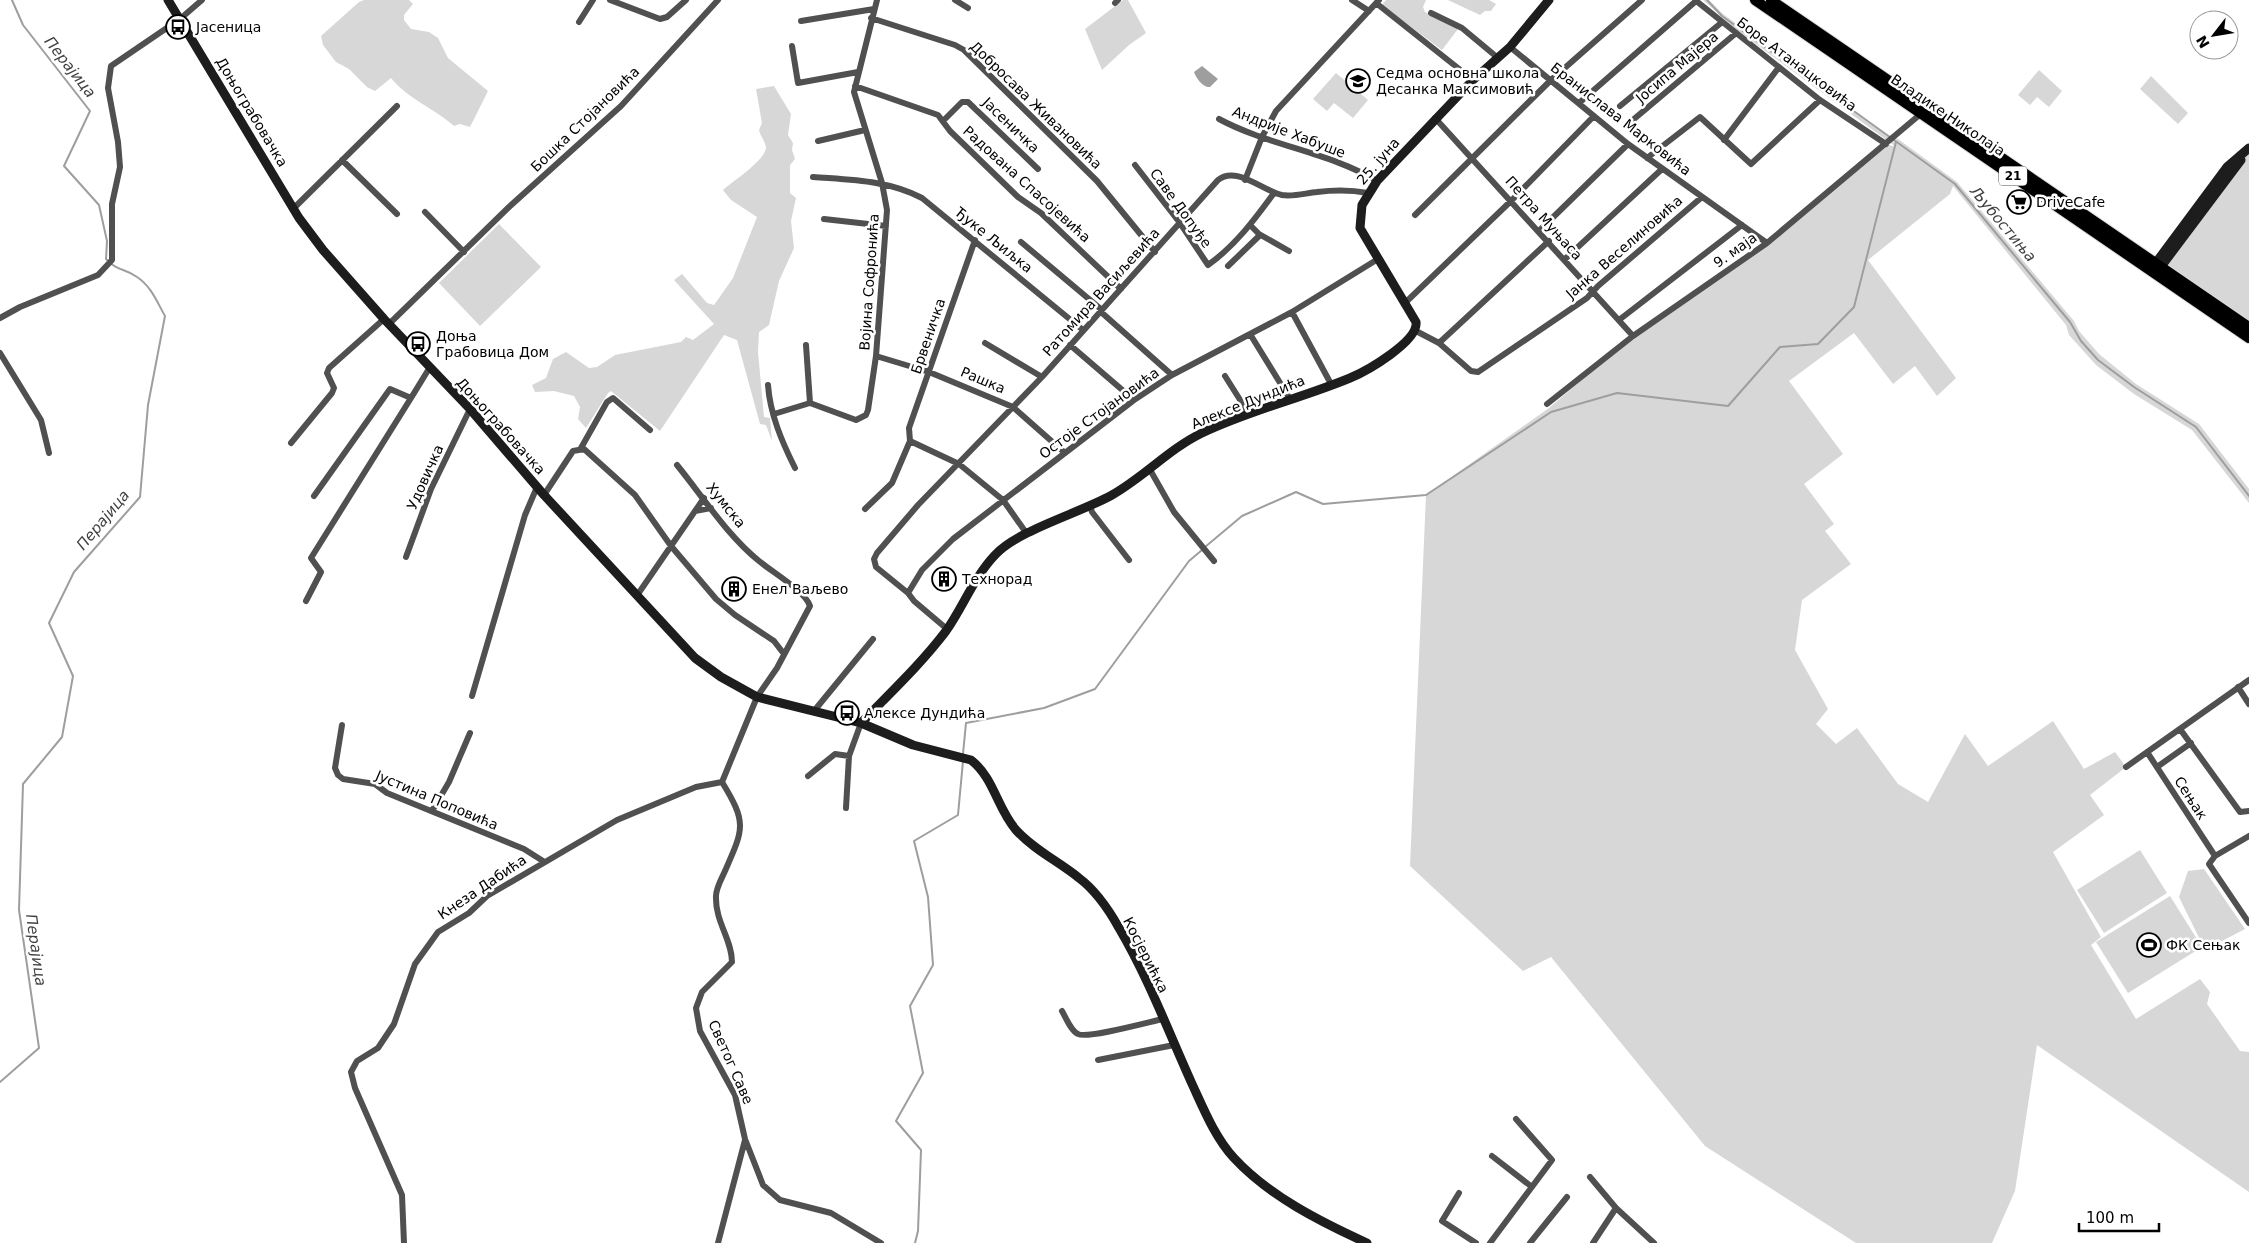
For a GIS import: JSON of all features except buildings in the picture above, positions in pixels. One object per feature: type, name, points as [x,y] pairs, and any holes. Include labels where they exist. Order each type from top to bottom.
[{"type":"main road","name":"Владике Николаја","points":[[1755,0],[1922,114],[2249,327]]},
{"type":"main road","name":"Владике Николаја","points":[[1771,0],[1928,106],[2156,268],[2249,338]]},
{"type":"street","name":"Доњограбовачка","points":[[168,0],[294,208],[324,250],[470,410],[544,495],[638,594],[695,658],[721,677],[757,697],[862,723]]},
{"type":"street","points":[[0,318],[104,271],[112,260],[112,204],[120,167],[118,142],[108,88],[111,66],[180,19],[202,0]]},
{"type":"street","points":[[579,22],[593,0]]},
{"type":"street","points":[[610,0],[660,19],[667,17],[686,0]]},
{"type":"street","name":"Бошка Стојановића","points":[[291,443],[332,393],[334,388],[327,373],[329,368],[387,321],[464,252],[621,106],[718,0]]},
{"type":"street","name":"Војина Софронића","points":[[810,403],[850,418],[862,418],[868,410],[876,356],[887,204],[855,97],[855,86],[877,0]]},
{"type":"street","points":[[955,0],[968,8]]},
{"type":"street","points":[[1352,0],[1369,11]]},
{"type":"street","name":"25. јуна","points":[[1416,331],[1416,322],[1406,302],[1378,259],[1359,224],[1362,205],[1377,181],[1435,118],[1510,47],[1547,0]]},
{"type":"street","points":[[1415,215],[1551,80],[1642,0]]},
{"type":"street","points":[[1579,103],[1695,1]]},
{"type":"street","name":"Боре Атанацковића","points":[[1695,1],[1820,100],[1886,144]]},
{"type":"street","points":[[1245,180],[1262,137],[1276,111],[1378,2],[1473,80]]},
{"type":"street","points":[[801,21],[874,9]]},
{"type":"street","points":[[1431,13],[1462,28],[1498,58]]},
{"type":"street","name":"Добросава Живановића","points":[[871,18],[955,45],[964,50],[1097,181],[1155,252]]},
{"type":"street","points":[[1620,106],[1721,23]]},
{"type":"street","name":"Јосипа Мајера","points":[[1634,119],[1735,34]]},
{"type":"street","points":[[792,46],[798,84],[858,72]]},
{"type":"street","name":"Бранислава Марковића","points":[[1510,47],[1628,144],[1767,243]]},
{"type":"street","points":[[1724,140],[1779,67]]},
{"type":"street","name":"Радована Спасојевића","points":[[855,86],[930,111],[943,121],[950,131],[1018,197],[1041,212],[1121,288]]},
{"type":"street","points":[[1647,158],[1700,117],[1749,164],[1820,100]]},
{"type":"street","name":"Јасеничка","points":[[943,121],[962,102],[968,102],[1038,169]]},
{"type":"street","points":[[294,208],[397,106]]},
{"type":"street","name":"9. маја","points":[[1547,404],[1633,336],[1767,243],[1897,136],[1922,114],[1928,106]]},
{"type":"street","points":[[1406,302],[1512,200],[1594,116]]},
{"type":"street","name":"Петра Муњаса","points":[[1435,118],[1512,200],[1633,336]]},
{"type":"street","name":"Андрије Хабуше","points":[[1219,119],[1262,137],[1361,172],[1377,181]]},
{"type":"street","points":[[818,140],[866,130]]},
{"type":"street","points":[[1539,231],[1628,144]]},
{"type":"street","points":[[2156,268],[2222,173],[2237,157],[2248,149]]},
{"type":"street","points":[[342,160],[397,214]]},
{"type":"street","name":"Саве Допуђе","points":[[1135,165],[1180,223],[1208,265],[1226,250],[1250,225]]},
{"type":"street","points":[[1565,259],[1662,169]]},
{"type":"street","name":"Ратомира Васиљевића","points":[[908,592],[876,567],[875,556],[918,505],[1042,377],[1222,176],[1232,174],[1274,193]]},
{"type":"street","name":"Ђуке Љиљка","points":[[813,177],[882,183],[901,188],[922,198],[1083,330]]},
{"type":"street","points":[[1289,251],[1259,234],[1250,225],[1274,193],[1288,196],[1327,191],[1368,193]]},
{"type":"street","name":"Јанка Веселиновића","points":[[1439,343],[1466,367],[1478,372],[1584,300],[1702,197]]},
{"type":"street","points":[[425,212],[464,252]]},
{"type":"street","points":[[824,219],[886,226]]},
{"type":"street","points":[[1619,320],[1742,225]]},
{"type":"street","points":[[1228,266],[1256,240],[1259,234]]},
{"type":"street","name":"Брвеничка","points":[[865,509],[892,483],[910,441],[909,428],[975,240]]},
{"type":"street","points":[[1416,331],[1439,343],[1549,241]]},
{"type":"street","points":[[1021,242],[1102,311],[1172,375]]},
{"type":"street","name":"Остоје Стојановића","points":[[908,592],[932,559],[953,539],[1134,400],[1172,375],[1292,312],[1378,259]]},
{"type":"street","points":[[1292,312],[1331,384]]},
{"type":"street","name":"Алексе Дундића","points":[[862,723],[926,656],[947,629],[994,556],[1027,534],[1114,494],[1172,450],[1202,433],[1370,368],[1398,348],[1416,331]]},
{"type":"street","points":[[1250,334],[1290,399]]},
{"type":"street","points":[[985,343],[1042,377]]},
{"type":"street","points":[[1070,345],[1134,400]]},
{"type":"street","points":[[774,414],[810,403],[806,346]]},
{"type":"street","points":[[0,353],[41,420],[49,454]]},
{"type":"street","name":"Рашка","points":[[876,356],[930,372],[1013,407],[1066,453]]},
{"type":"street","points":[[306,601],[321,572],[311,558],[430,367]]},
{"type":"street","points":[[1225,376],[1249,414]]},
{"type":"street","points":[[768,385],[770,402],[782,440],[795,468]]},
{"type":"street","points":[[314,496],[390,389],[411,398]]},
{"type":"street","points":[[544,495],[573,451],[580,448],[607,402],[613,398],[650,430]]},
{"type":"street","name":"Удовичка","points":[[406,557],[430,489],[470,410]]},
{"type":"street","points":[[910,441],[959,464],[1003,500],[1027,534]]},
{"type":"street","points":[[580,448],[627,486],[671,546],[720,602],[735,615],[774,641],[784,654],[757,697],[722,782]]},
{"type":"street","name":"Хумска","points":[[677,466],[757,560],[798,591],[809,603],[810,609],[784,654]]},
{"type":"street","points":[[1149,468],[1174,512],[1214,561]]},
{"type":"street","points":[[472,696],[525,515],[537,487]]},
{"type":"street","points":[[638,594],[704,498]]},
{"type":"street","points":[[1090,506],[1129,560]]},
{"type":"street","points":[[695,511],[711,508]]},
{"type":"street","points":[[908,592],[914,601],[947,629]]},
{"type":"street","points":[[814,711],[873,639]]},
{"type":"street","points":[[2126,767],[2249,680]]},
{"type":"street","points":[[2238,688],[2249,704]]},
{"type":"street","points":[[846,808],[850,756],[862,723]]},
{"type":"street","name":"Косјерићка","points":[[862,723],[913,745],[971,760],[984,771],[1003,811],[1016,830],[1028,841],[1080,878],[1099,898],[1119,928],[1206,1114],[1232,1157],[1253,1178],[1286,1200],[1367,1243]]},
{"type":"street","name":"Јустина Поповића","points":[[342,725],[335,768],[338,776],[344,779],[375,784],[387,792],[524,849],[543,861]]},
{"type":"street","points":[[2180,729],[2240,812],[2249,811]]},
{"type":"street","points":[[432,811],[449,782],[470,734]]},
{"type":"street","points":[[2156,767],[2191,743]]},
{"type":"street","name":"Сењак","points":[[2147,752],[2215,856]]},
{"type":"street","points":[[808,776],[835,754],[850,756]]},
{"type":"street","name":"Кнеза Дабића","points":[[404,1243],[402,1195],[355,1088],[351,1072],[358,1061],[378,1048],[394,1024],[415,964],[438,932],[469,913],[487,896],[543,861],[648,805],[696,787],[722,782]]},
{"type":"street","name":"Светог Саве","points":[[722,782],[738,809],[740,837],[716,893],[717,918],[732,953],[732,962],[702,992],[696,1008],[700,1031],[735,1095],[745,1139],[763,1185],[780,1200],[831,1213],[881,1243]]},
{"type":"street","points":[[2249,836],[2215,856],[2209,864],[2210,870],[2249,923]]},
{"type":"street","points":[[1062,1012],[1076,1032],[1082,1035],[1101,1034],[1163,1019]]},
{"type":"street","points":[[1098,1060],[1174,1045]]},
{"type":"street","points":[[1490,1243],[1552,1160],[1516,1119]]},
{"type":"street","points":[[718,1243],[745,1139]]},
{"type":"street","points":[[1492,1156],[1532,1187]]},
{"type":"street","points":[[1590,1177],[1616,1208],[1654,1243]]},
{"type":"street","points":[[1459,1193],[1442,1221],[1476,1243]]},
{"type":"street","points":[[1530,1243],[1567,1197]]},
{"type":"street","points":[[1592,1243],[1616,1208]]},
{"type":"shaded area","points":[[364,0],[409,0],[413,4],[404,15],[404,20],[411,29],[429,32],[438,38],[448,58],[488,91],[470,127],[460,124],[454,126],[398,86],[391,78],[375,91],[367,87],[349,69],[336,62],[323,45],[321,36],[359,2]]},
{"type":"shaded area","points":[[1123,0],[1128,0],[1146,33],[1129,45],[1102,70],[1085,29]]},
{"type":"shaded area","points":[[1386,0],[1426,0],[1423,7],[1425,12],[1458,29],[1442,50],[1382,5]]},
{"type":"shaded area","points":[[1448,0],[1489,0],[1496,4],[1491,11],[1485,11],[1480,15]]},
{"type":"shaded area","points":[[1703,0],[1709,0],[1723,14],[1887,135],[1898,139],[1957,182],[2074,321],[2079,331],[2099,354],[2136,384],[2199,424],[2249,489],[2249,503],[2192,430],[2134,394],[2096,365],[2069,335],[2066,325],[1953,186],[1950,194],[1868,260],[1956,378],[1937,396],[1915,366],[1893,384],[1854,333],[1789,381],[1843,454],[1804,484],[1834,524],[1825,531],[1851,564],[1802,600],[1795,650],[1828,709],[1816,724],[1836,744],[1857,728],[1898,784],[1928,802],[1965,734],[1988,766],[2053,721],[2084,769],[2115,752],[2126,767],[2090,795],[2104,815],[2053,852],[2101,937],[2091,945],[2136,1019],[2200,979],[2210,992],[2207,1004],[2240,1051],[2249,1052],[2249,1192],[2037,1045],[2015,1191],[1992,1243],[1856,1243],[1705,1146],[1551,957],[1523,971],[1410,866],[1426,495],[1549,408],[1633,336],[1767,243],[1886,144],[1896,147],[1737,30]]},
{"type":"shaded area","points":[[1202,66],[1218,79],[1210,87],[1202,84],[1194,72]]},
{"type":"shaded area","points":[[2039,70],[2062,91],[2049,107],[2037,97],[2030,105],[2018,95]]},
{"type":"shaded area","points":[[1336,73],[1368,100],[1353,118],[1334,103],[1327,111],[1313,99]]},
{"type":"shaded area","points":[[2151,76],[2188,113],[2178,124],[2140,89]]},
{"type":"shaded area","points":[[774,86],[791,114],[788,135],[793,143],[792,150],[795,159],[790,165],[790,193],[796,198],[791,221],[794,248],[779,281],[769,325],[759,332],[758,352],[764,417],[770,418],[772,441],[766,425],[760,424],[737,340],[724,335],[660,431],[611,391],[586,428],[578,419],[580,407],[574,396],[554,391],[535,392],[532,385],[546,378],[553,359],[566,352],[589,368],[597,367],[615,355],[681,342],[686,337],[693,340],[714,324],[674,280],[682,274],[707,303],[714,305],[733,278],[757,217],[731,200],[723,190],[754,165],[764,153],[766,146],[759,130],[762,123],[756,89]]},
{"type":"shaded area","points":[[2249,148],[2249,327],[2162,267]]},
{"type":"shaded area","points":[[499,224],[541,267],[480,326],[439,283]]},
{"type":"shaded area","points":[[2140,850],[2167,893],[2104,933],[2077,890]]},
{"type":"shaded area","points":[[2204,869],[2245,929],[2205,950],[2179,897],[2188,871]]},
{"type":"shaded area","name":"ФК Сењак","points":[[2170,896],[2202,947],[2128,993],[2096,942]]},
{"type":"waterway","name":"Перајица","points":[[0,1082],[39,1048],[19,910],[23,784],[62,737],[73,676],[49,623],[74,572],[140,497],[148,405],[165,316],[153,295],[142,281],[133,274],[114,266],[106,259],[107,241],[99,205],[64,166],[90,111],[23,25],[12,0]]},
{"type":"waterway","name":"Љубостиња","points":[[1707,0],[1722,16],[1955,184],[2070,322],[2081,341],[2098,360],[2134,387],[2196,427],[2249,496]]},
{"type":"waterway","points":[[1205,547],[1242,516],[1296,492],[1323,504],[1426,495],[1551,412],[1617,393],[1728,406],[1780,347],[1818,344],[1854,307],[1896,142]]},
{"type":"waterway","points":[[963,754],[966,723],[1044,708],[1095,689],[1189,561],[1202,550]]},
{"type":"waterway","points":[[915,1243],[918,1231],[921,1150],[896,1121],[923,1073],[910,1006],[933,965],[928,897],[914,841],[958,815],[963,761]]},
{"type":"place","name":"Јасеница","points":[[178,27]]},
{"type":"place","name":"Седма основна школа Десанка Максимовић","points":[[1358,81]]},
{"type":"place","name":"DriveCafe","points":[[2019,202]]},
{"type":"place","name":"Доња Грабовица Дом","points":[[418,344]]},
{"type":"place","name":"Технорад","points":[[944,579]]},
{"type":"place","name":"Енел Ваљево","points":[[734,589]]},
{"type":"place","name":"Алексе Дундића","points":[[847,713]]},
{"type":"place","name":"ФК Сењак","points":[[2149,945]]}]
